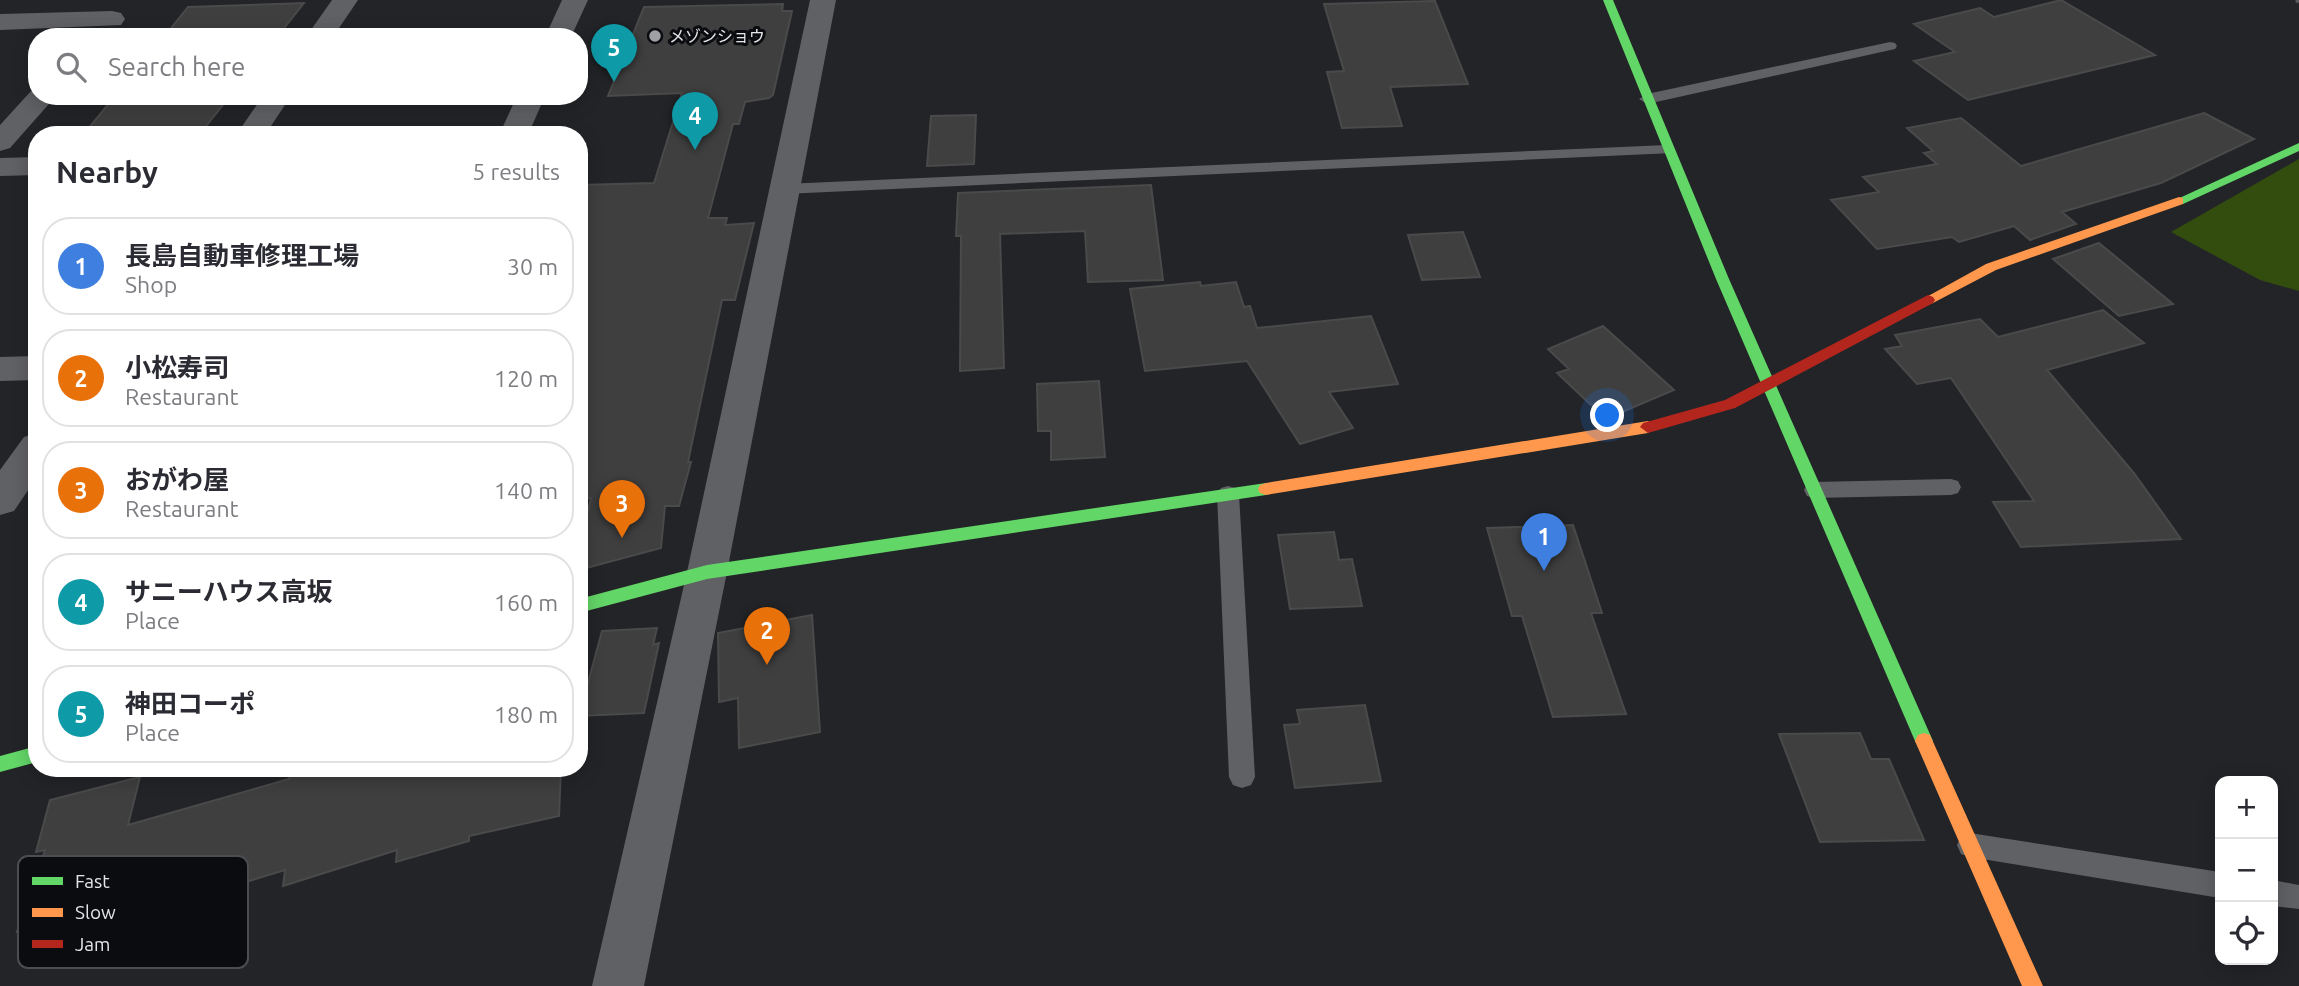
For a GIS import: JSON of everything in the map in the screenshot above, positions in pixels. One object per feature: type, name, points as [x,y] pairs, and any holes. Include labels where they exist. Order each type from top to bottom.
[{"type":"street","points":[[325,28],[345,0]]},
{"type":"street","points":[[562,28],[576,0]]},
{"type":"street","points":[[618,986],[707,572],[823,0]]},
{"type":"street","points":[[1608,0],[1667,150],[1766,383],[2033,986]]},
{"type":"street","points":[[0,22],[112,19]]},
{"type":"street","points":[[0,142],[34,105]]},
{"type":"street","points":[[256,126],[271,105]]},
{"type":"street","points":[[517,126],[527,105]]},
{"type":"street","points":[[588,604],[707,572],[1637,430],[1730,404],[1991,267],[2174,203],[2299,147]]},
{"type":"street","points":[[0,167],[28,166]]},
{"type":"street","points":[[0,369],[28,368]]},
{"type":"street","points":[[0,500],[28,460]]},
{"type":"street","points":[[0,764],[28,756]]},
{"type":"lane","points":[[1647,99],[1890,46]]},
{"type":"lane","points":[[784,189],[1667,150]]},
{"type":"lane","points":[[1814,490],[1951,487]]},
{"type":"lane","points":[[1228,494],[1242,777]]},
{"type":"lane","points":[[1970,845],[2215,884]]},
{"type":"green space","points":[[2299,159],[2299,291],[2260,280],[2171,232]]},
{"type":"building","points":[[2061,0],[2155,55],[1968,100],[1914,61],[1955,52],[1914,24],[1980,8],[1994,17]]},
{"type":"building","points":[[1435,1],[1468,84],[1390,87],[1402,126],[1342,128],[1327,72],[1344,71],[1324,4]]},
{"type":"building","points":[[304,3],[284,28],[171,28],[188,7]]},
{"type":"building","points":[[783,4],[782,11],[792,11],[773,95],[745,102],[739,124],[733,124],[708,218],[727,218],[725,225],[754,223],[735,300],[722,300],[688,462],[691,462],[679,506],[665,506],[661,548],[588,568],[588,510],[591,498],[588,498],[588,185],[654,183],[682,93],[608,96],[644,7]]},
{"type":"building","points":[[108,105],[223,105],[206,126],[90,126]]},
{"type":"building","points":[[2204,113],[2254,139],[2161,183],[2062,212],[2076,224],[2030,240],[2014,226],[1959,242],[1952,237],[1877,249],[1831,200],[1879,192],[1863,177],[1937,164],[1924,153],[1933,151],[1907,128],[1961,118],[2021,166]]},
{"type":"building","points":[[976,115],[974,164],[927,166],[931,116]]},
{"type":"building","points":[[1151,185],[1163,280],[1088,282],[1085,231],[1000,234],[1004,368],[960,371],[961,236],[956,236],[958,193]]},
{"type":"building","points":[[1463,232],[1480,277],[1422,280],[1408,235]]},
{"type":"building","points":[[2099,243],[2173,304],[2119,316],[2053,259]]},
{"type":"building","points":[[1200,282],[1201,286],[1236,282],[1244,307],[1250,306],[1257,328],[1371,316],[1398,384],[1329,392],[1353,428],[1300,444],[1247,361],[1145,371],[1130,289]]},
{"type":"building","points":[[2103,310],[2144,343],[2047,370],[2134,473],[2181,539],[2021,547],[1993,502],[2034,501],[1951,378],[1917,384],[1885,349],[1902,346],[1895,335],[1980,319],[1998,337]]},
{"type":"building","points":[[1603,326],[1674,390],[1622,412],[1607,398],[1591,405],[1557,373],[1569,369],[1548,349]]},
{"type":"building","points":[[1099,381],[1105,457],[1051,460],[1051,431],[1038,431],[1037,384]]},
{"type":"building","points":[[1573,525],[1602,613],[1591,613],[1626,714],[1553,717],[1522,616],[1512,616],[1487,528]]},
{"type":"building","points":[[1334,532],[1339,560],[1352,559],[1362,606],[1290,609],[1278,535]]},
{"type":"building","points":[[812,615],[820,732],[739,748],[738,698],[719,702],[718,633]]},
{"type":"building","points":[[657,628],[653,645],[659,643],[644,713],[588,716],[588,683],[602,631]]},
{"type":"building","points":[[1365,705],[1381,781],[1295,788],[1284,725],[1300,724],[1297,710]]},
{"type":"building","points":[[1860,733],[1871,759],[1889,759],[1924,840],[1820,842],[1779,734]]},
{"type":"building","points":[[140,777],[128,825],[289,779],[561,777],[559,816],[469,836],[469,841],[396,862],[397,850],[283,886],[285,870],[248,881],[248,856],[43,856],[45,850],[36,852],[50,800]]},
{"type":"traffic: fast","points":[[1608,0],[1723,279],[1924,741]]},
{"type":"traffic: fast","points":[[2179,201],[2299,147]]},
{"type":"traffic: fast","points":[[588,604],[707,572],[1266,489]]},
{"type":"traffic: fast","points":[[0,764],[28,756]]},
{"type":"traffic: slow","points":[[1928,300],[1991,267],[2179,201]]},
{"type":"traffic: slow","points":[[1266,489],[1648,427]]},
{"type":"traffic: slow","points":[[1924,741],[2033,986]]},
{"type":"traffic: jam","points":[[1648,427],[1730,404],[1928,300]]},
{"type":"place","name":"メゾンショウ","points":[[655,36]]},
{"type":"place","name":"神田コーポ","points":[[614,82]]},
{"type":"place","name":"サニーハウス高坂","points":[[695,150]]},
{"type":"place","name":"おがわ屋","points":[[622,538]]},
{"type":"place","name":"長島自動車修理工場","points":[[1544,571]]},
{"type":"place","name":"小松寿司","points":[[767,665]]}]
